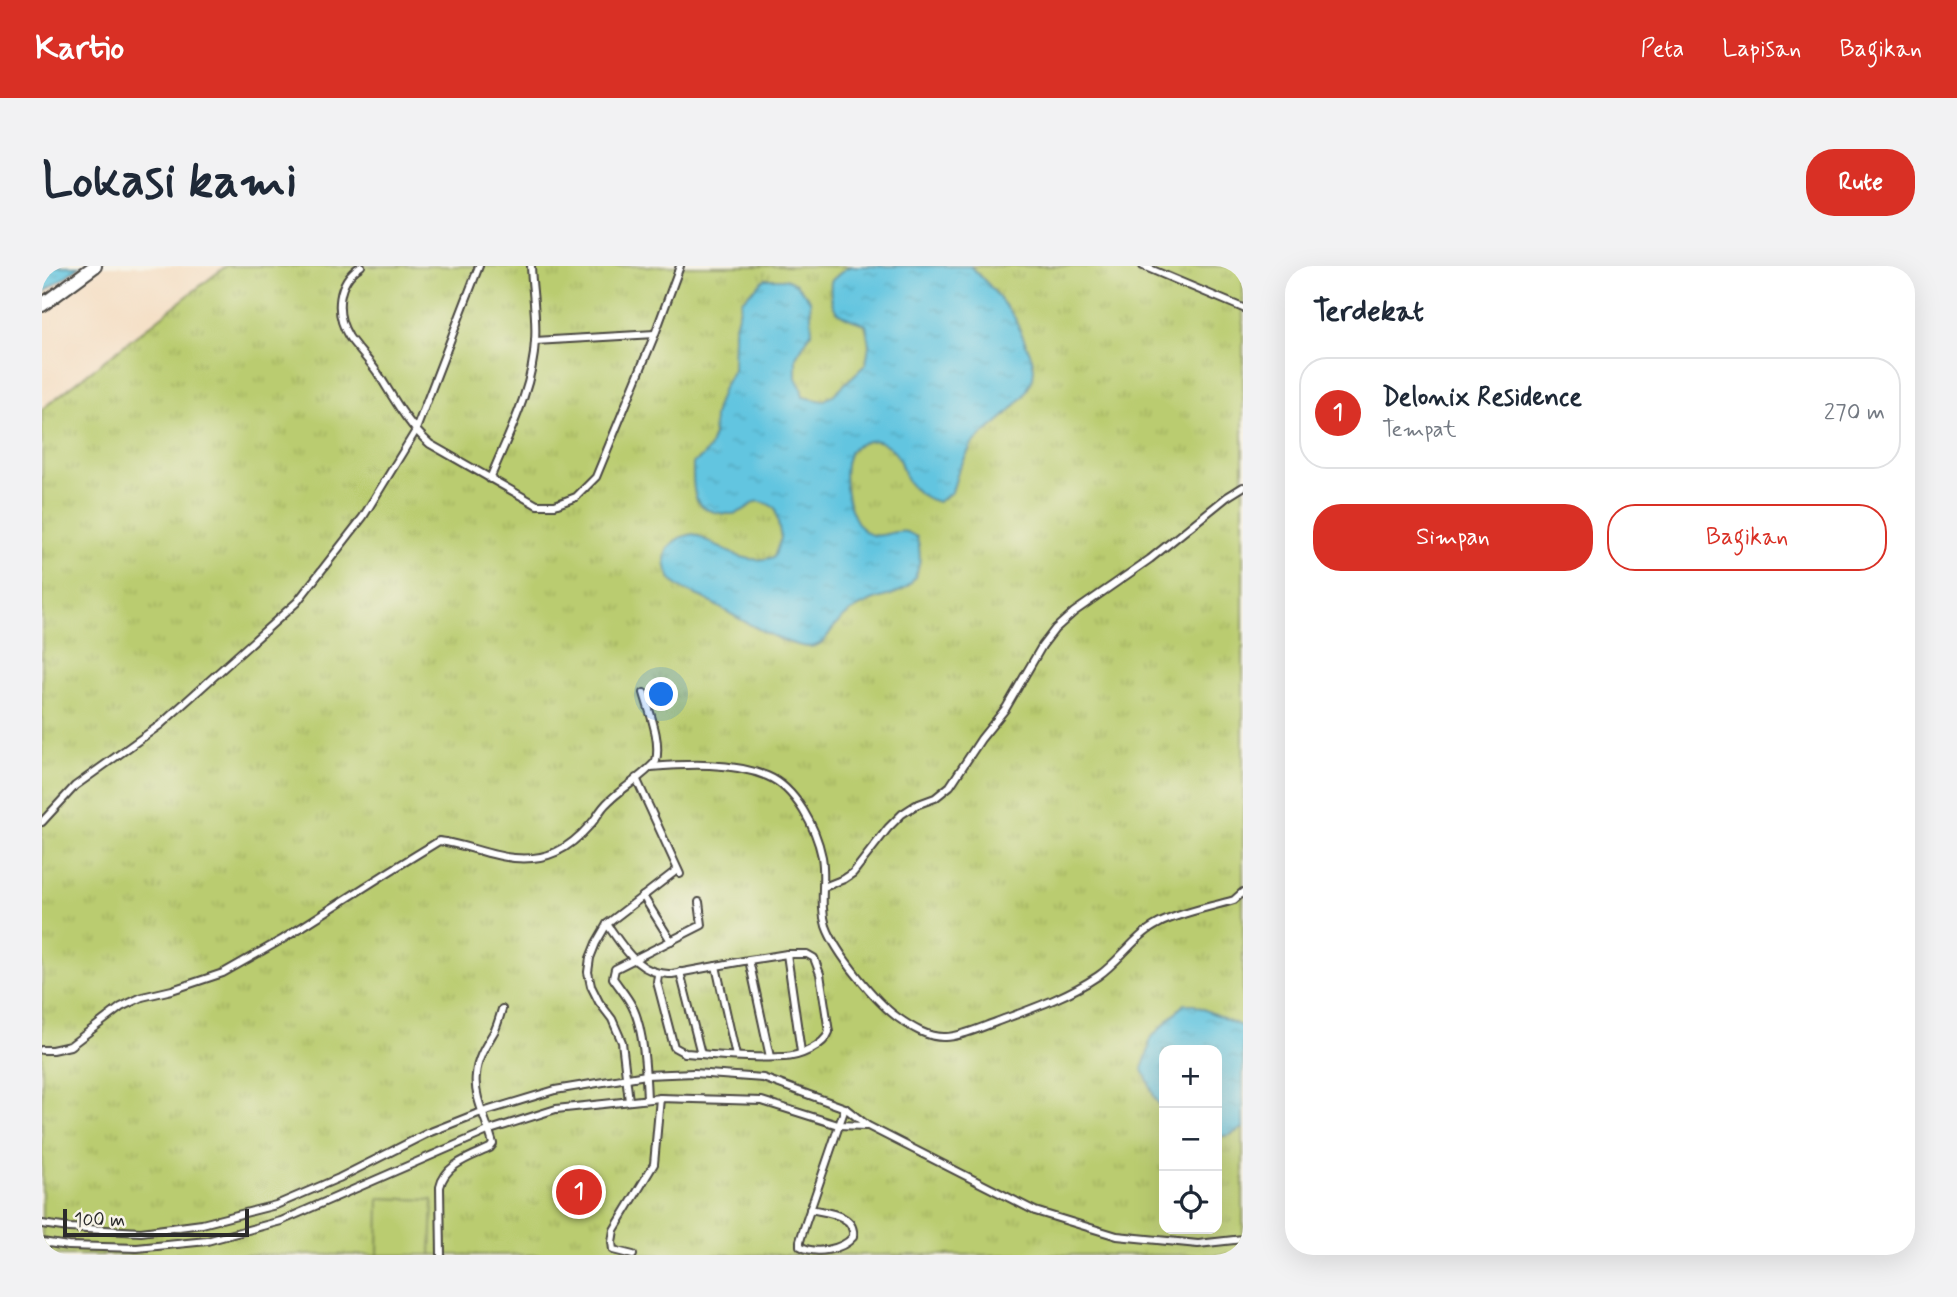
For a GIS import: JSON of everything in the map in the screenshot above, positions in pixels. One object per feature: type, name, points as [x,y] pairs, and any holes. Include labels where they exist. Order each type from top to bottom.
[{"type":"street","points":[[42,305],[95,266]]},
{"type":"lane","points":[[361,266],[350,273],[342,288],[340,317],[348,336],[374,368],[415,432],[430,444],[537,505],[555,505],[576,497],[596,477],[680,266]]},
{"type":"lane","points":[[42,822],[75,786],[160,725],[298,602],[363,517],[415,432],[479,266]]},
{"type":"lane","points":[[490,479],[525,391],[532,365],[536,341],[531,266]]},
{"type":"lane","points":[[1143,266],[1243,308]]},
{"type":"lane","points":[[536,341],[655,334]]},
{"type":"lane","points":[[824,887],[853,873],[902,814],[935,798],[950,786],[981,739],[1006,708],[1055,629],[1074,612],[1150,559],[1243,487]]},
{"type":"lane","points":[[42,1050],[70,1046],[121,1007],[142,997],[223,973],[283,939],[439,841],[511,858],[537,858],[555,853],[572,842],[607,803],[656,761],[658,755],[655,730],[644,693]]},
{"type":"lane","points":[[651,767],[709,765],[746,771],[766,776],[788,791],[799,804],[820,845],[824,872],[822,900],[826,925],[838,950],[877,1000],[898,1017],[928,1035],[946,1038],[984,1027],[1070,992],[1097,977],[1156,925],[1234,900],[1243,892]]},
{"type":"lane","points":[[629,1101],[622,1042],[612,1019],[591,986],[588,972],[590,958],[607,924],[679,872],[636,778]]},
{"type":"lane","points":[[643,896],[671,941]]},
{"type":"lane","points":[[1234,900],[1243,905]]},
{"type":"lane","points":[[647,1099],[639,1028],[633,1008],[612,978],[615,970],[702,925],[699,902]]},
{"type":"lane","points":[[607,924],[632,960],[658,975],[787,954],[807,954],[814,958],[820,974],[829,1032],[827,1039],[818,1046],[787,1058],[685,1054],[674,1047],[657,982],[658,975]]},
{"type":"lane","points":[[787,954],[801,1052]]},
{"type":"lane","points":[[749,960],[770,1057]]},
{"type":"lane","points":[[716,966],[736,1056]]},
{"type":"lane","points":[[680,972],[701,1054]]},
{"type":"lane","points":[[441,1255],[442,1180],[456,1164],[493,1144],[482,1112],[475,1077],[480,1058],[496,1028],[502,1009]]},
{"type":"lane","points":[[42,1224],[141,1232],[202,1224],[276,1205],[339,1178],[428,1133],[482,1112],[555,1090],[646,1075],[694,1073],[763,1078],[845,1108],[867,1126],[1035,1211],[1105,1233],[1198,1244],[1243,1239]]},
{"type":"lane","points":[[633,1255],[613,1250],[614,1230],[654,1164],[660,1098]]},
{"type":"lane","points":[[42,1242],[68,1246],[137,1248],[207,1241],[281,1221],[489,1130],[556,1109],[660,1098],[762,1101],[838,1125],[867,1126]]},
{"type":"lane","points":[[810,1209],[838,1215],[850,1222],[854,1230],[853,1237],[843,1246],[823,1251],[800,1246],[810,1209],[845,1108]]},
{"type":"green space","points":[[226,266],[1243,266],[1243,1255],[42,1255],[42,409]]},
{"type":"green space","points":[[379,1198],[433,1200],[431,1255],[378,1255]]},
{"type":"water","points":[[42,266],[80,266],[42,294]]},
{"type":"water","points":[[852,266],[970,266],[1015,318],[1032,358],[1033,378],[1024,396],[972,444],[958,472],[952,492],[938,502],[922,495],[911,486],[905,478],[898,457],[887,446],[878,441],[868,441],[851,450],[845,471],[845,483],[854,517],[866,532],[871,534],[908,532],[917,537],[920,550],[918,570],[912,582],[904,589],[856,609],[841,619],[822,642],[815,646],[804,646],[775,637],[679,587],[668,573],[665,561],[668,550],[676,540],[694,534],[742,557],[774,557],[781,538],[775,508],[757,502],[735,514],[710,511],[698,502],[695,496],[693,463],[709,449],[713,438],[716,408],[733,370],[734,330],[742,300],[765,279],[786,279],[796,284],[810,300],[812,331],[796,357],[796,378],[803,397],[823,401],[866,364],[869,345],[866,325],[842,315],[831,300],[831,281]]},
{"type":"water","points":[[1184,1004],[1192,1004],[1243,1027],[1243,1128],[1222,1136],[1222,1045],[1159,1045],[1159,1104],[1142,1069],[1150,1039]]},
{"type":"place","name":"Delonix Residence","points":[[579,1192]]}]
